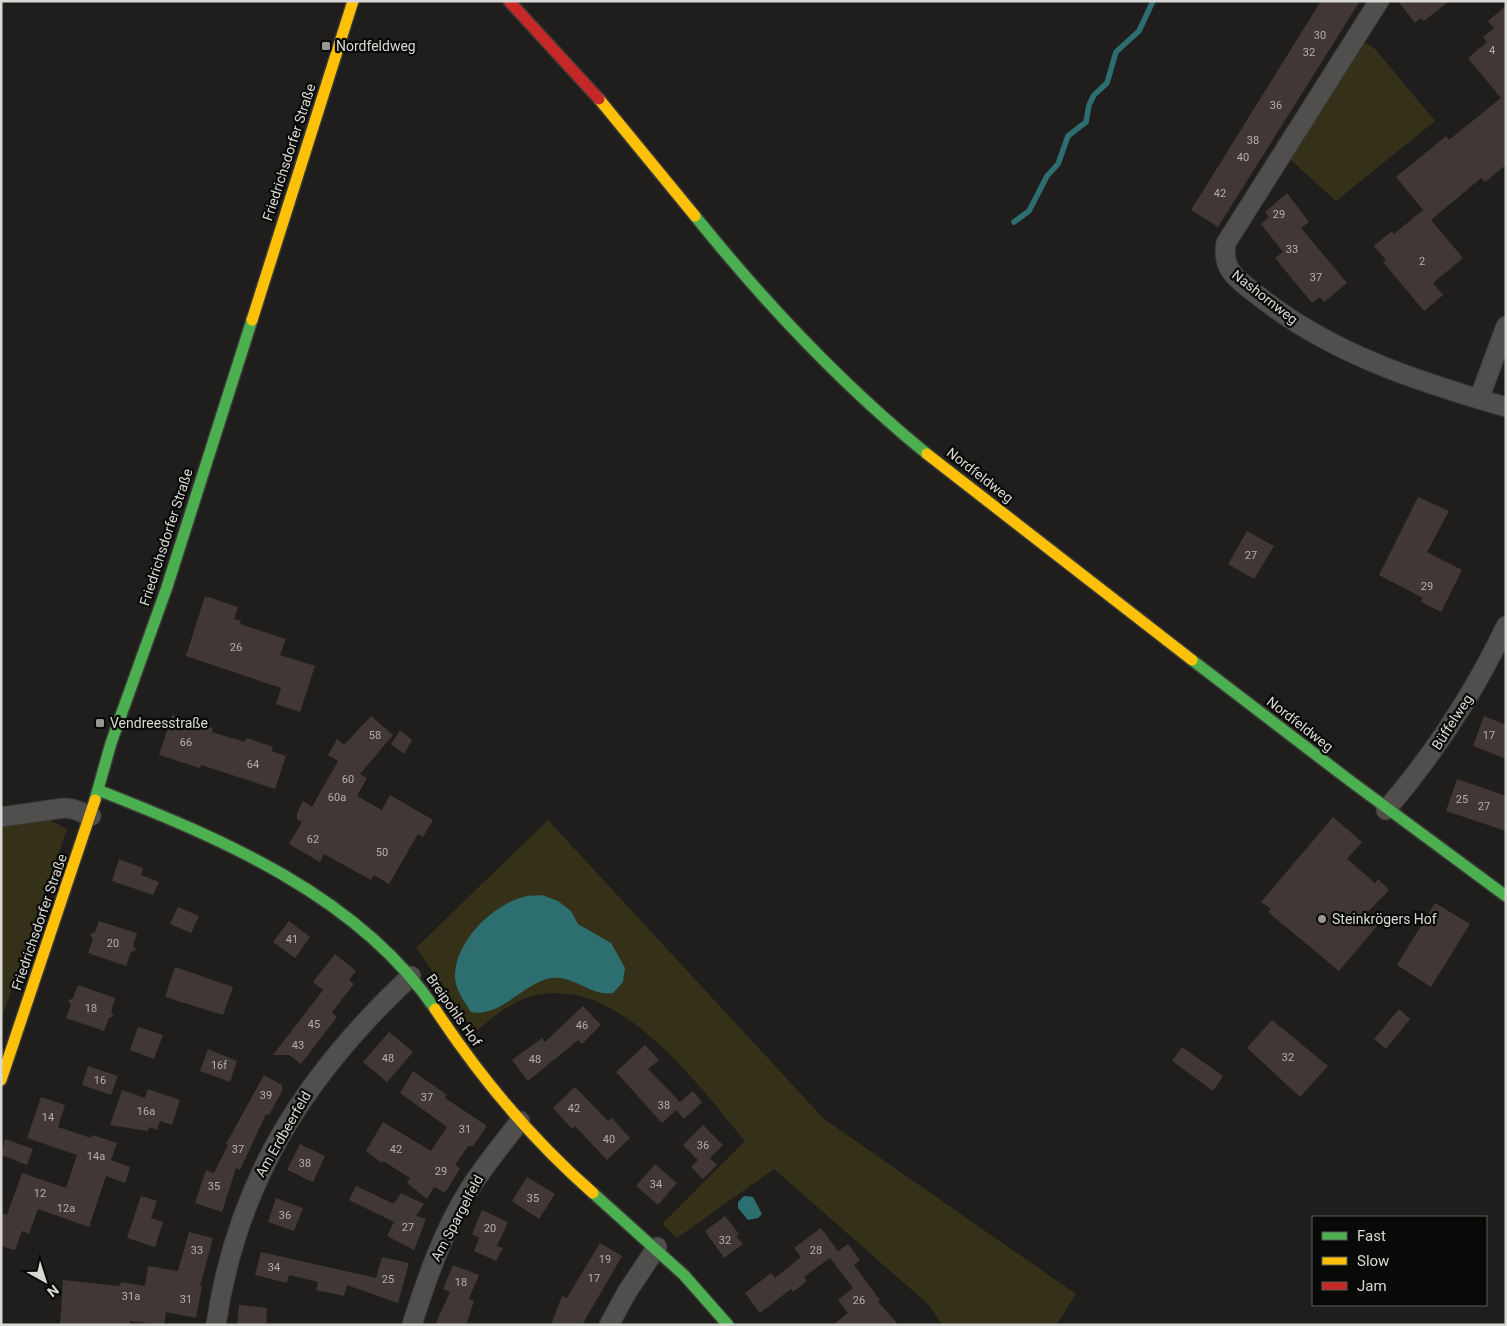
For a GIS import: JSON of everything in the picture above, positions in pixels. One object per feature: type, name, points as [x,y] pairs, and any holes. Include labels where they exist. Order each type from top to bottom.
[{"type":"street","name":"Friedrichsdorfer Straße","points":[[1,1080],[91,816],[111,744],[166,587],[353,1]]},
{"type":"street","name":"Nordfeldweg","points":[[509,1],[583,77],[766,301],[803,343],[855,393],[948,470],[1386,810],[1506,896]]},
{"type":"street","name":"Nashornweg","points":[[1379,1],[1226,244],[1224,255],[1226,263],[1236,278],[1267,302],[1321,338],[1404,376],[1506,406]]},
{"type":"street","points":[[1479,399],[1506,326]]},
{"type":"street","name":"Büffelweg","points":[[1386,810],[1425,762],[1457,717],[1493,654],[1506,626]]},
{"type":"street","name":"Breipohls Hof","points":[[98,790],[199,831],[279,874],[355,923],[383,946],[411,976],[466,1054],[520,1121],[573,1174],[657,1246],[689,1278],[728,1325]]},
{"type":"street","points":[[1,817],[64,808],[73,809],[91,816]]},
{"type":"street","name":"Am Erdbeerfeld","points":[[216,1325],[228,1265],[247,1201],[290,1116],[313,1083],[358,1027],[411,976]]},
{"type":"street","name":"Am Spargelfeld","points":[[412,1325],[432,1263],[449,1227],[470,1189],[520,1121]]},
{"type":"street","points":[[610,1325],[627,1292],[657,1246]]},
{"type":"shaded area","points":[[1365,43],[1375,49],[1435,121],[1336,201],[1290,159]]},
{"type":"shaded area","points":[[50,820],[67,829],[1,1020],[1,828]]},
{"type":"shaded area","points":[[548,820],[824,1119],[1076,1294],[1056,1325],[942,1325],[929,1305],[774,1169],[677,1238],[662,1224],[745,1141],[703,1090],[678,1062],[650,1036],[621,1015],[591,1000],[559,993],[526,998],[506,1008],[475,1032],[416,948]]},
{"type":"water","points":[[542,895],[558,901],[571,911],[578,924],[611,943],[625,968],[623,982],[613,993],[605,993],[597,992],[568,980],[551,978],[531,986],[492,1010],[471,1012],[460,994],[455,979],[457,961],[469,937],[488,916],[511,901],[528,896]]},
{"type":"water","points":[[744,1196],[753,1197],[762,1214],[758,1218],[748,1220],[738,1208],[738,1202]]},
{"type":"building","points":[[1321,1],[1360,1],[1218,227],[1191,210]]},
{"type":"building","points":[[1398,1],[1449,1],[1424,21],[1421,18],[1415,23]]},
{"type":"building","points":[[1506,6],[1506,165],[1485,182],[1481,178],[1431,220],[1463,258],[1433,283],[1443,295],[1424,311],[1383,262],[1386,260],[1374,246],[1392,231],[1394,234],[1423,210],[1396,177],[1446,136],[1449,140],[1501,98],[1468,58],[1487,42],[1483,37],[1494,28],[1488,21]]},
{"type":"building","points":[[1287,193],[1309,222],[1301,228],[1347,283],[1324,302],[1320,297],[1312,303],[1275,258],[1283,252],[1261,224],[1269,217],[1265,212]]},
{"type":"building","points":[[1418,497],[1449,511],[1427,552],[1462,570],[1441,612],[1421,602],[1423,598],[1379,575]]},
{"type":"building","points":[[1247,531],[1274,546],[1254,579],[1228,564]]},
{"type":"building","points":[[205,596],[238,607],[234,619],[241,621],[240,624],[286,639],[280,655],[315,666],[300,712],[276,704],[281,688],[186,656]]},
{"type":"building","points":[[172,715],[213,728],[212,732],[245,742],[247,738],[273,747],[271,751],[286,756],[275,789],[201,765],[200,768],[159,755]]},
{"type":"building","points":[[371,716],[393,735],[360,774],[367,778],[357,796],[382,810],[390,795],[433,820],[423,837],[418,834],[389,884],[374,875],[371,880],[324,854],[320,862],[289,844],[302,822],[297,819],[297,813],[303,801],[312,807],[338,761],[328,755],[337,739],[344,745]]},
{"type":"building","points":[[1484,716],[1506,725],[1506,759],[1473,746]]},
{"type":"building","points":[[400,730],[412,740],[404,754],[391,744]]},
{"type":"building","points":[[1457,779],[1506,796],[1506,831],[1446,811]]},
{"type":"building","name":"Steinkrögers Hof","points":[[1333,817],[1362,842],[1347,859],[1375,883],[1378,879],[1389,890],[1364,916],[1377,926],[1339,971],[1268,912],[1271,909],[1261,902]]},
{"type":"building","points":[[119,859],[143,868],[141,875],[159,882],[153,895],[112,881]]},
{"type":"building","points":[[1435,903],[1470,924],[1431,987],[1397,965]]},
{"type":"building","points":[[178,907],[199,916],[191,933],[170,924]]},
{"type":"building","points":[[99,921],[137,933],[133,946],[136,950],[131,952],[126,966],[88,953],[93,940],[90,935],[95,932]]},
{"type":"building","points":[[289,921],[310,937],[295,958],[273,942]]},
{"type":"building","points":[[335,954],[356,971],[349,980],[354,984],[332,1012],[337,1017],[301,1064],[289,1055],[273,1055],[323,990],[313,982]]},
{"type":"building","points":[[175,967],[233,987],[223,1015],[165,997]]},
{"type":"building","points":[[78,985],[115,998],[111,1012],[114,1016],[109,1018],[104,1031],[66,1018],[71,1005],[68,1001],[73,998]]},
{"type":"building","points":[[583,1006],[601,1025],[582,1044],[578,1040],[528,1081],[512,1060],[542,1038],[545,1042]]},
{"type":"building","points":[[1399,1009],[1410,1019],[1386,1049],[1374,1039]]},
{"type":"building","points":[[1272,1020],[1328,1066],[1300,1097],[1247,1048]]},
{"type":"building","points":[[138,1027],[163,1035],[154,1059],[130,1050]]},
{"type":"building","points":[[389,1032],[413,1052],[387,1082],[363,1062]]},
{"type":"building","points":[[645,1045],[659,1060],[648,1069],[680,1102],[693,1091],[702,1102],[684,1119],[676,1110],[662,1123],[616,1072]]},
{"type":"building","points":[[1182,1047],[1223,1076],[1213,1091],[1172,1061]]},
{"type":"building","points":[[208,1049],[237,1061],[230,1082],[200,1071]]},
{"type":"building","points":[[88,1066],[118,1076],[111,1095],[82,1085]]},
{"type":"building","points":[[413,1071],[447,1095],[445,1098],[487,1126],[473,1146],[468,1146],[455,1165],[460,1168],[445,1193],[434,1187],[427,1199],[407,1183],[410,1178],[383,1161],[382,1163],[366,1151],[383,1122],[431,1151],[447,1127],[400,1093]]},
{"type":"building","points":[[264,1075],[282,1085],[282,1091],[269,1115],[266,1114],[240,1170],[236,1168],[222,1212],[195,1203],[206,1170],[214,1173],[228,1145],[226,1144]]},
{"type":"building","points":[[575,1087],[608,1121],[612,1118],[630,1138],[607,1160],[575,1126],[572,1129],[553,1108]]},
{"type":"building","points":[[148,1089],[180,1100],[172,1125],[160,1121],[157,1130],[149,1127],[148,1131],[110,1125],[122,1090],[145,1098]]},
{"type":"building","points":[[41,1097],[65,1105],[58,1127],[91,1138],[92,1135],[117,1143],[111,1160],[130,1167],[125,1183],[106,1176],[89,1227],[38,1209],[29,1234],[22,1231],[15,1250],[1,1246],[1,1213],[7,1215],[22,1173],[66,1188],[77,1155],[27,1138]]},
{"type":"building","points":[[703,1125],[723,1145],[710,1158],[717,1165],[703,1179],[691,1167],[698,1160],[683,1145]]},
{"type":"building","points":[[5,1139],[33,1149],[27,1165],[1,1155]]},
{"type":"building","points":[[300,1144],[325,1156],[313,1182],[287,1170]]},
{"type":"building","points":[[655,1164],[677,1183],[658,1205],[636,1186]]},
{"type":"building","points":[[527,1177],[555,1194],[539,1219],[512,1201]]},
{"type":"building","points":[[356,1186],[394,1204],[401,1193],[424,1204],[416,1216],[426,1219],[414,1250],[387,1236],[394,1222],[349,1200]]},
{"type":"building","points":[[141,1196],[157,1201],[151,1218],[163,1222],[155,1247],[127,1238]]},
{"type":"building","points":[[276,1198],[303,1208],[294,1231],[268,1222]]},
{"type":"building","points":[[482,1210],[508,1222],[497,1246],[503,1248],[496,1261],[474,1251],[479,1238],[472,1234]]},
{"type":"building","points":[[725,1216],[739,1234],[736,1236],[743,1244],[724,1258],[705,1231]]},
{"type":"building","points":[[821,1228],[838,1251],[848,1244],[860,1260],[854,1265],[880,1300],[878,1302],[899,1325],[833,1325],[848,1313],[838,1300],[853,1288],[830,1258],[804,1277],[807,1281],[793,1292],[791,1289],[760,1313],[745,1293],[771,1273],[775,1278],[801,1257],[794,1248]]},
{"type":"building","points":[[189,1232],[213,1238],[200,1286],[202,1286],[196,1318],[166,1312],[164,1325],[130,1321],[130,1325],[60,1325],[63,1280],[120,1286],[121,1282],[145,1286],[148,1266],[178,1271]]},
{"type":"building","points":[[600,1243],[622,1256],[582,1325],[551,1325],[562,1296],[567,1298]]},
{"type":"building","points":[[261,1252],[376,1278],[382,1257],[409,1263],[398,1303],[347,1285],[344,1296],[316,1290],[318,1282],[289,1275],[287,1283],[255,1275]]},
{"type":"building","points":[[453,1265],[479,1275],[469,1299],[474,1301],[466,1325],[435,1325],[450,1292],[443,1289]]},
{"type":"building","points":[[239,1305],[267,1308],[266,1325],[237,1325]]},
{"type":"waterway","points":[[1014,222],[1029,211],[1047,176],[1058,164],[1068,136],[1086,122],[1089,105],[1094,95],[1107,83],[1116,52],[1139,31],[1153,1]]},
{"type":"traffic: fast","points":[[695,216],[776,311],[805,341],[864,399],[927,454]]},
{"type":"traffic: fast","points":[[95,800],[111,743],[167,587],[252,320]]},
{"type":"traffic: fast","points":[[1192,660],[1349,780],[1506,896]]},
{"type":"traffic: fast","points":[[98,790],[191,829],[284,875],[327,903],[367,934],[404,969],[435,1009]]},
{"type":"traffic: fast","points":[[593,1193],[684,1275],[728,1325]]},
{"type":"traffic: slow","points":[[252,320],[353,1]]},
{"type":"traffic: slow","points":[[599,99],[695,216]]},
{"type":"traffic: slow","points":[[927,454],[1192,660]]},
{"type":"traffic: slow","points":[[1,1080],[95,800]]},
{"type":"traffic: slow","points":[[435,1009],[488,1083],[548,1151],[593,1193]]},
{"type":"traffic: jam","points":[[509,1],[599,99]]},
{"type":"place","name":"Nordfeldweg","points":[[326,46]]},
{"type":"place","name":"Vendreesstraße","points":[[100,723]]},
{"type":"place","name":"Steinkrögers Hof","points":[[1322,919]]}]
